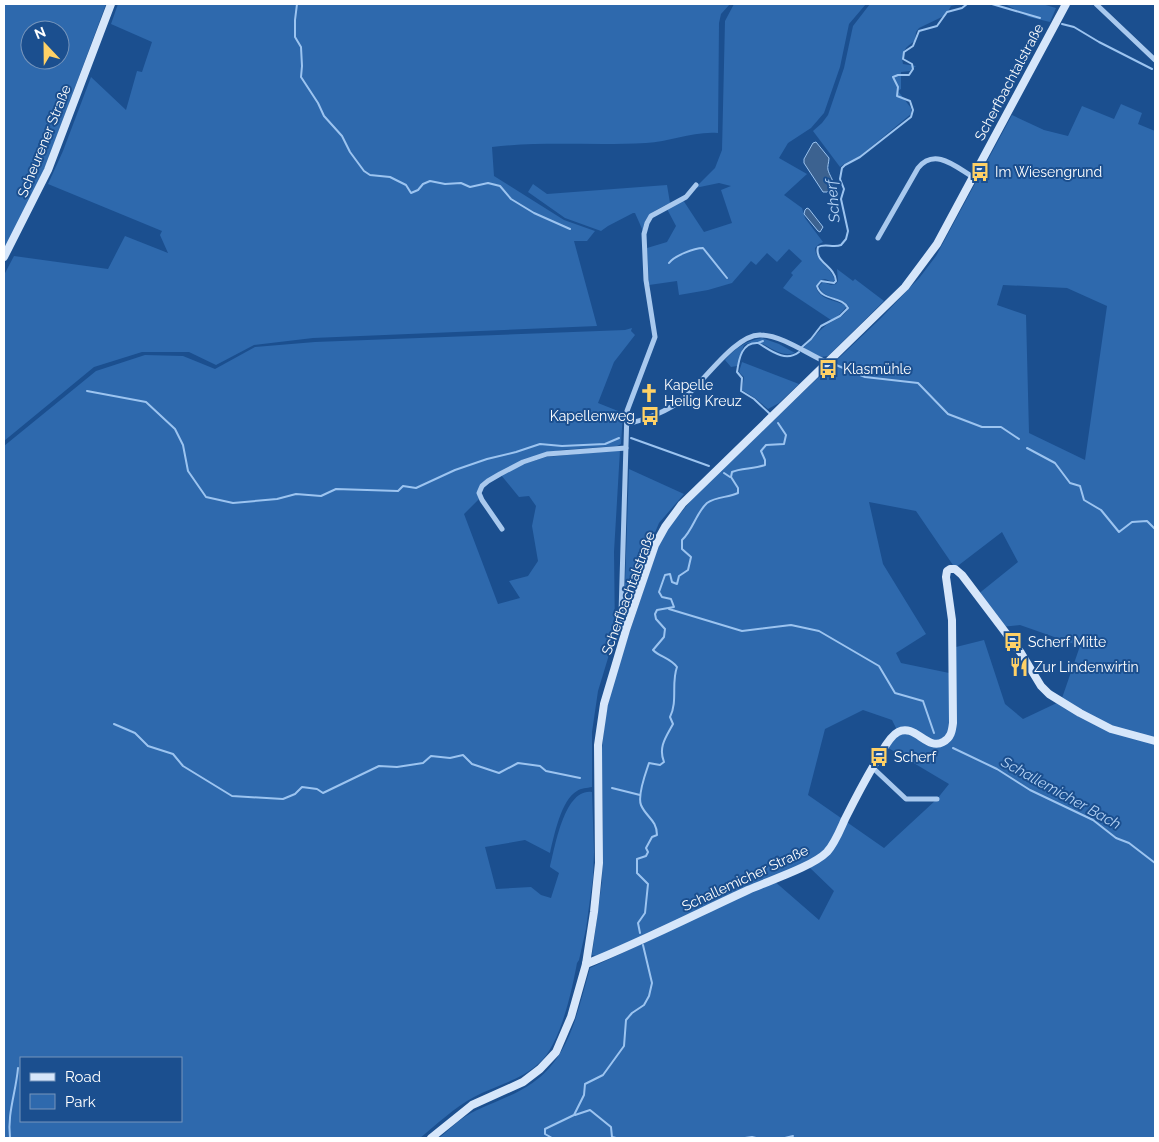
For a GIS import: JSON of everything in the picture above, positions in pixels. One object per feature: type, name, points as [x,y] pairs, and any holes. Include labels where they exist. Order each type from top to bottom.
[{"type":"main road","name":"Scheurener Straße","points":[[4,257],[48,170],[111,4]]},
{"type":"main road","name":"Scherfbachtalstraße","points":[[431,1138],[472,1105],[523,1082],[540,1070],[556,1052],[571,1017],[586,964],[598,875],[599,732],[606,695],[655,545],[672,516],[682,504],[828,364],[916,274],[937,244],[1066,4]]},
{"type":"main road","name":"Schallemicher Straße","points":[[586,964],[639,942],[730,898],[807,865],[826,853],[872,767],[898,732],[913,731],[933,744],[940,744],[946,740],[952,730],[952,620],[946,577],[947,571],[952,568],[957,570],[962,576],[1021,653],[1041,686],[1049,694],[1111,729],[1155,741]]},
{"type":"street","points":[[1096,4],[1155,60]]},
{"type":"street","points":[[878,238],[918,168],[925,161],[940,158],[973,177]]},
{"type":"street","points":[[626,630],[623,625],[622,614],[627,411],[655,337],[646,280],[644,234],[651,216],[686,197],[696,185]]},
{"type":"street","points":[[627,424],[642,420],[681,400],[698,386],[734,346],[749,337],[762,334],[775,337],[828,364]]},
{"type":"street","points":[[502,529],[479,493],[482,486],[488,481],[523,462],[546,454],[626,448]]},
{"type":"street","points":[[872,767],[906,799],[937,799]]},
{"type":"green space","points":[[4,4],[106,4],[42,176],[4,250]]},
{"type":"green space","points":[[118,4],[730,4],[721,14],[719,23],[718,133],[646,143],[530,144],[492,147],[494,176],[564,220],[595,231],[587,241],[574,241],[597,326],[313,338],[254,345],[216,365],[189,352],[142,352],[94,367],[4,441],[4,275],[14,256],[108,269],[125,236],[168,253],[160,235],[162,231],[48,184],[63,151],[91,77],[126,110],[137,71],[142,72],[152,42],[111,24]]},
{"type":"green space","points":[[734,4],[866,4],[849,24],[840,67],[824,113],[811,128],[788,143],[779,158],[807,174],[784,195],[802,208],[805,218],[823,242],[815,248],[816,253],[835,280],[833,282],[825,279],[821,280],[816,287],[824,297],[847,306],[838,316],[831,320],[783,288],[793,275],[791,273],[802,261],[789,249],[777,262],[767,253],[756,265],[751,261],[732,283],[708,290],[679,295],[677,281],[649,285],[647,248],[667,242],[676,226],[667,209],[683,200],[704,232],[732,223],[721,190],[731,186],[719,183],[695,188],[715,168],[722,150],[725,21]]},
{"type":"green space","points":[[870,4],[961,4],[951,6],[946,15],[919,28],[916,32],[915,41],[903,53],[903,64],[916,66],[910,71],[901,72],[901,89],[898,91],[911,108],[911,114],[860,156],[840,167],[813,131],[828,115],[844,68],[853,26]]},
{"type":"green space","points":[[1005,4],[1042,4],[1056,8],[1050,22],[1029,17]]},
{"type":"green space","points":[[1121,104],[1142,113],[1138,124],[1155,131],[1155,1138],[439,1138],[466,1116],[514,1094],[537,1080],[550,1067],[568,1038],[575,1021],[590,968],[657,937],[596,956],[592,955],[602,881],[602,749],[605,719],[612,685],[658,547],[668,528],[699,491],[881,318],[920,277],[936,256],[1012,115],[1044,130],[1068,136],[1082,106],[1114,119]],"holes":[[[1003,285],[1067,288],[1107,306],[1085,460],[1029,433],[1026,315],[997,305]],[[869,502],[916,511],[955,568],[1002,532],[1018,562],[977,595],[1001,627],[1020,625],[1080,646],[1061,701],[1023,719],[1005,704],[984,640],[952,648],[954,674],[901,663],[896,653],[926,634],[883,564]],[[863,710],[892,720],[898,732],[885,746],[949,784],[937,799],[884,848],[808,795],[825,729]],[[807,865],[834,891],[819,920],[773,880]]]},
{"type":"green space","points":[[533,184],[547,194],[667,185],[670,203],[656,210],[648,217],[643,231],[635,213],[633,213],[601,231],[565,218],[528,192]]},
{"type":"green space","points":[[837,269],[853,281],[855,279],[884,301],[828,356],[821,357],[803,348],[818,332],[844,314],[849,307],[842,301],[825,294],[819,286],[823,282],[831,285],[836,284],[838,281]]},
{"type":"green space","points":[[632,328],[631,331],[635,335],[614,362],[598,403],[623,413],[621,444],[617,446],[561,450],[546,453],[486,480],[479,486],[480,498],[464,514],[498,604],[520,598],[509,581],[528,576],[538,561],[532,526],[536,506],[529,496],[519,497],[501,475],[524,464],[546,457],[620,450],[614,552],[615,635],[598,691],[592,732],[592,787],[579,790],[567,802],[559,819],[550,853],[525,840],[485,847],[496,889],[531,887],[541,895],[551,898],[559,873],[550,867],[562,821],[574,799],[582,793],[592,792],[593,877],[586,929],[559,1032],[546,1056],[531,1070],[467,1101],[420,1138],[4,1138],[4,446],[96,371],[145,355],[183,356],[215,369],[255,347],[315,342],[625,330]]},
{"type":"green space","points":[[762,338],[779,344],[795,353],[780,353],[758,342],[751,342],[744,345],[737,366],[731,367],[725,360],[741,346],[751,341]]},
{"type":"green space","points":[[742,362],[799,384],[779,403],[768,409],[742,390],[744,377],[739,372]]},
{"type":"green space","points":[[629,469],[684,494],[659,523],[646,554],[626,614],[624,612]]},
{"type":"shaded area","points":[[816,142],[829,158],[828,169],[833,184],[827,192],[823,192],[804,163],[804,159],[813,143]]},
{"type":"shaded area","points":[[807,208],[823,227],[820,232],[804,214]]},
{"type":"waterway","points":[[297,4],[295,37],[301,47],[301,77],[324,116],[342,136],[350,152],[364,171],[370,175],[390,177],[406,185],[411,193],[430,181],[445,184],[461,183],[470,187],[488,183],[500,186],[511,199],[534,213],[570,229]]},
{"type":"waterway","name":"Scherf","points":[[802,347],[821,326],[840,316],[848,308],[845,304],[823,294],[817,286],[821,281],[834,283],[836,281],[832,271],[819,257],[818,247],[823,245],[841,245],[846,239],[848,231],[841,199],[844,189],[840,179],[842,168],[860,157],[911,117],[913,110],[910,101],[897,96],[898,87],[893,77],[909,75],[913,69],[912,64],[903,59],[904,52],[913,46],[919,31],[937,26],[947,12],[962,8],[967,4]]},
{"type":"waterway","points":[[992,4],[1040,18]]},
{"type":"waterway","points":[[1062,24],[1074,27],[1152,69]]},
{"type":"waterway","points":[[669,263],[684,253],[703,248],[727,278]]},
{"type":"waterway","name":"Scherf","points":[[758,343],[763,341]]},
{"type":"waterway","name":"Scherf","points":[[770,414],[754,399],[741,391],[742,378],[737,372],[742,352],[748,345],[753,343],[758,343],[783,356],[794,355],[799,352]]},
{"type":"waterway","points":[[836,365],[865,377],[918,383],[948,414],[982,427],[1001,427],[1019,439]]},
{"type":"waterway","points":[[87,391],[146,402],[175,429],[183,445],[188,471],[206,497],[233,503],[277,499],[296,494],[321,496],[336,489],[398,491],[403,486],[416,488],[455,470],[540,444],[562,446],[605,444],[619,438]]},
{"type":"waterway","name":"Scherf","points":[[640,933],[638,923],[645,913],[648,884],[637,873],[637,859],[646,856],[648,852],[646,848],[652,837],[657,835],[653,822],[641,805],[640,795],[649,763],[660,765],[664,762],[662,747],[673,724],[670,717],[674,705],[674,679],[677,667],[653,650],[664,637],[665,629],[656,619],[655,614],[657,610],[674,607],[671,599],[662,597],[659,592],[665,575],[670,574],[672,582],[677,584],[679,576],[688,570],[691,557],[682,549],[682,540],[703,507],[715,499],[738,493],[738,488],[731,477],[732,472],[765,465],[761,451],[766,445],[784,444],[786,435],[778,423]]},
{"type":"waterway","points":[[631,438],[709,466]]},
{"type":"waterway","points":[[1027,448],[1055,463],[1070,483],[1080,486],[1084,500],[1101,510],[1119,532],[1132,522],[1147,521],[1155,529]]},
{"type":"waterway","points":[[724,473],[730,477]]},
{"type":"waterway","name":"Schallemicher Bach","points":[[669,609],[742,631],[791,625],[819,631],[879,666],[895,693],[923,701],[934,733]]},
{"type":"waterway","points":[[114,724],[135,733],[148,746],[173,754],[183,766],[232,796],[283,799],[295,794],[302,787],[317,789],[323,793],[379,766],[397,767],[423,763],[431,756],[450,758],[463,755],[472,764],[499,773],[518,763],[540,766],[546,771],[580,778]]},
{"type":"waterway","name":"Schallemicher Bach","points":[[953,748],[997,769],[1030,790],[1093,820],[1116,838],[1129,843],[1155,863]]},
{"type":"waterway","points":[[612,788],[640,795]]},
{"type":"waterway","name":"Scherf","points":[[552,1138],[545,1134],[545,1129],[574,1115],[584,1095],[585,1084],[603,1075],[624,1046],[626,1020],[632,1013],[644,1005],[649,996],[652,983],[643,945]]},
{"type":"waterway","points":[[10,1138],[9,1129],[18,1068]]},
{"type":"waterway","points":[[575,1115],[590,1110],[611,1127],[612,1137],[616,1138]]},
{"type":"waterway","points":[[785,1138],[793,1136]]},
{"type":"waterway","points":[[745,1138],[756,1138]]},
{"type":"place","name":"Im Wiesengrund","points":[[980,172]]},
{"type":"place","name":"Klasmühle","points":[[828,369]]},
{"type":"place","name":"Kapelle Heilig Kreuz","points":[[649,393]]},
{"type":"place","name":"Kapellenweg","points":[[650,416]]},
{"type":"place","name":"Scherf Mitte","points":[[1013,642]]},
{"type":"place","name":"Zur Lindenwirtin","points":[[1019,667]]},
{"type":"place","name":"Scherf","points":[[879,757]]}]
